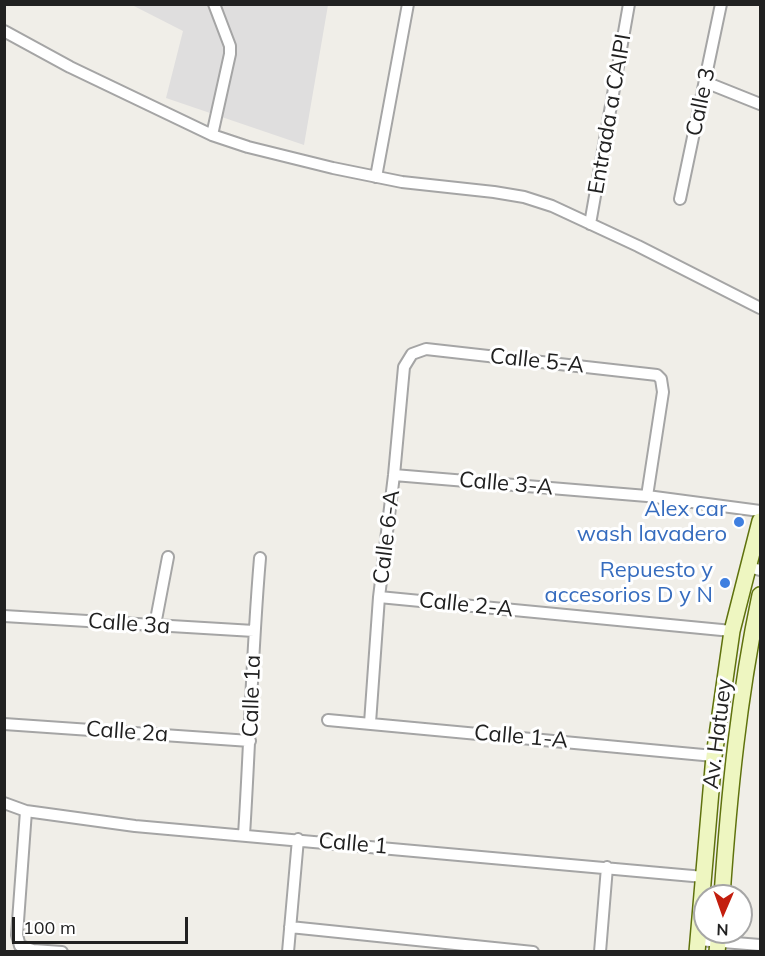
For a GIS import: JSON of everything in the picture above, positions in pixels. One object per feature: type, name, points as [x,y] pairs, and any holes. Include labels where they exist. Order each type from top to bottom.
[{"type":"main road","name":"Av. Hatuey","points":[[698,946],[714,756],[732,631],[754,569],[760,521]]},
{"type":"main road","name":"Av. Hatuey","points":[[723,884],[734,757],[760,595]]},
{"type":"street","points":[[212,135],[230,46],[214,4]]},
{"type":"street","points":[[376,177],[408,4]]},
{"type":"street","name":"Entrada a CAIPI","points":[[590,224],[629,4]]},
{"type":"street","name":"Calle 3","points":[[680,200],[721,4]]},
{"type":"street","points":[[4,32],[212,135],[248,147],[376,177],[524,197],[590,224],[760,309]]},
{"type":"street","points":[[705,82],[760,104]]},
{"type":"street","name":"Calle 5-A","points":[[412,354],[419,350],[438,350],[657,375],[661,379],[663,392],[647,496]]},
{"type":"street","name":"Calle 6-A","points":[[370,723],[379,597],[404,367],[412,354]]},
{"type":"street","name":"Calle 3-A","points":[[394,474],[647,496],[760,511]]},
{"type":"street","points":[[154,625],[168,557]]},
{"type":"street","name":"Calle 1a","points":[[244,835],[260,558]]},
{"type":"street","name":"Calle 2-A","points":[[379,597],[732,631]]},
{"type":"street","name":"Calle 3a","points":[[4,616],[254,631]]},
{"type":"street","name":"Calle 1-A","points":[[328,720],[714,756]]},
{"type":"street","name":"Calle 2a","points":[[4,724],[250,741]]},
{"type":"street","name":"Calle 1","points":[[4,803],[26,811],[135,826],[704,877]]},
{"type":"street","points":[[26,811],[17,935],[20,946],[33,950],[62,951]]},
{"type":"street","points":[[288,951],[298,839]]},
{"type":"street","points":[[600,951],[607,867]]},
{"type":"street","points":[[290,927],[533,951]]},
{"type":"shaded area","points":[[132,5],[328,5],[304,145],[166,98],[183,31]]},
{"type":"place","name":"Alex car wash lavadero","points":[[739,522]]},
{"type":"place","name":"Repuesto y accesorios D y N","points":[[725,583]]}]
